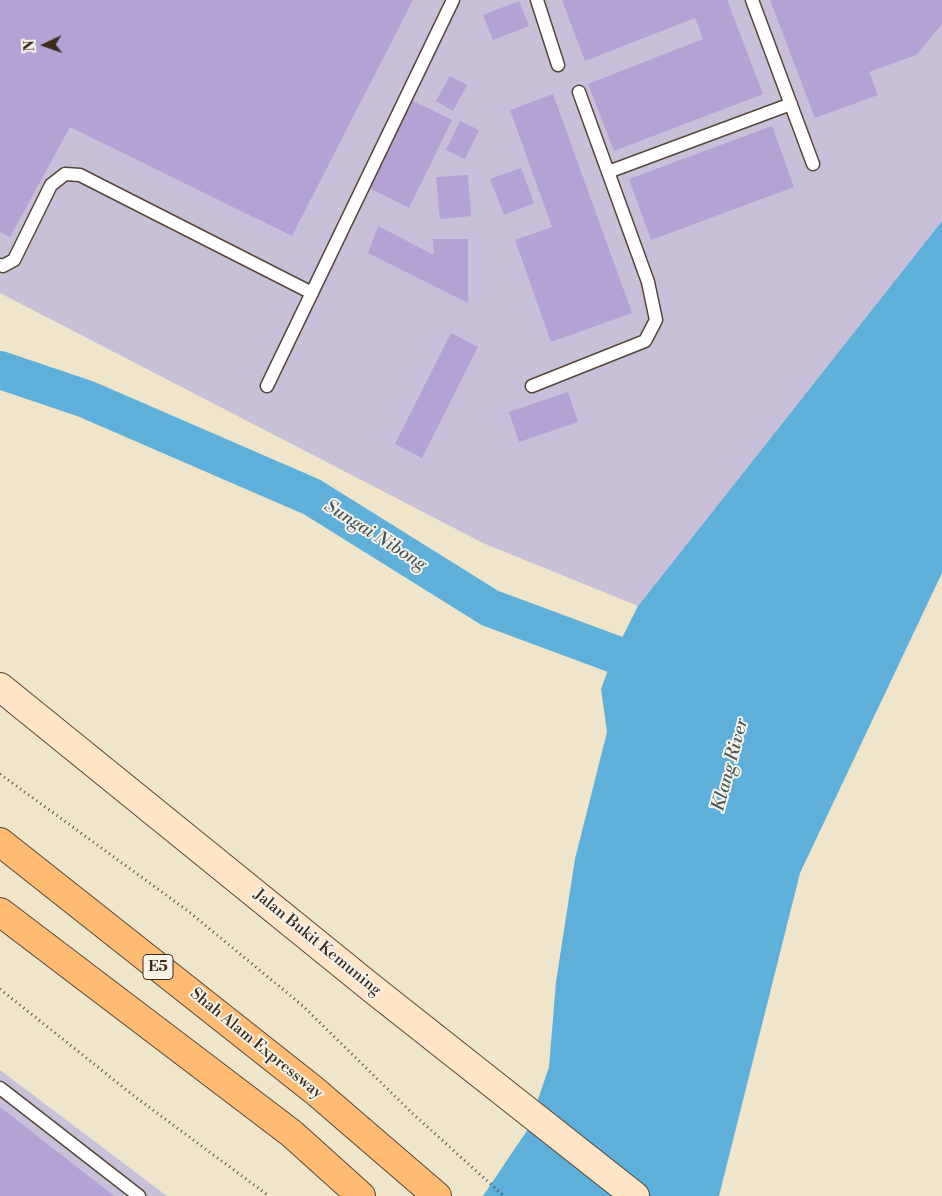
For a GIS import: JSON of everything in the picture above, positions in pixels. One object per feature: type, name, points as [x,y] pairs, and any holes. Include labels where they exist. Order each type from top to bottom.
[{"type":"highway","name":"Shah Alam Expressway","points":[[0,842],[315,1091],[437,1196]]},
{"type":"highway","points":[[0,912],[291,1133],[361,1196]]},
{"type":"main road","name":"Jalan Bukit Kemuning","points":[[0,688],[374,990],[636,1196]]},
{"type":"lane","points":[[267,386],[453,0]]},
{"type":"lane","points":[[537,0],[558,65]]},
{"type":"lane","points":[[752,0],[813,164]]},
{"type":"lane","points":[[532,386],[645,341],[656,320],[648,282],[579,92]]},
{"type":"lane","points":[[608,172],[791,104]]},
{"type":"lane","points":[[0,265],[3,266],[14,260],[51,185],[65,174],[80,175],[312,293]]},
{"type":"lane","points":[[0,1088],[138,1196]]},
{"type":"path","points":[[0,774],[188,911],[303,1006],[412,1113],[504,1196]]},
{"type":"path","points":[[0,989],[134,1096],[269,1196]]},
{"type":"shaded area","points":[[0,0],[942,0],[942,221],[638,606],[483,543],[0,293]]},
{"type":"shaded area","points":[[0,1070],[167,1196],[0,1196]]},
{"type":"water","name":"Klang River","points":[[942,221],[942,573],[800,873],[719,1196],[483,1196],[528,1129],[549,1067],[556,982],[575,859],[607,732],[601,689],[614,654],[638,606]]},
{"type":"building","points":[[0,0],[413,0],[292,236],[70,127],[10,237],[0,232]]},
{"type":"building","points":[[562,0],[727,0],[763,94],[614,151],[588,84],[703,39],[695,18],[585,61]]},
{"type":"building","points":[[770,0],[942,0],[942,24],[916,55],[869,72],[878,95],[815,118]]},
{"type":"building","points":[[519,1],[529,26],[493,40],[483,15]]},
{"type":"building","points":[[450,76],[467,85],[453,111],[436,101]]},
{"type":"building","points":[[553,94],[632,313],[551,342],[515,240],[552,227],[510,110]]},
{"type":"building","points":[[411,100],[452,120],[409,208],[369,188]]},
{"type":"building","points":[[460,121],[479,130],[465,159],[446,150]]},
{"type":"building","points":[[772,126],[794,187],[651,240],[629,179]]},
{"type":"building","points":[[521,168],[534,203],[504,215],[490,179]]},
{"type":"building","points":[[468,175],[471,216],[440,219],[436,177]]},
{"type":"building","points":[[378,226],[434,255],[433,239],[468,239],[468,303],[368,253]]},
{"type":"building","points":[[451,333],[478,347],[422,458],[395,444]]},
{"type":"building","points":[[568,392],[578,422],[519,442],[509,412]]},
{"type":"building","points":[[0,1107],[114,1196],[0,1196]]},
{"type":"waterway","name":"Sungai Nibong","points":[[0,370],[86,399],[312,497],[490,608],[614,654],[660,676]]}]
